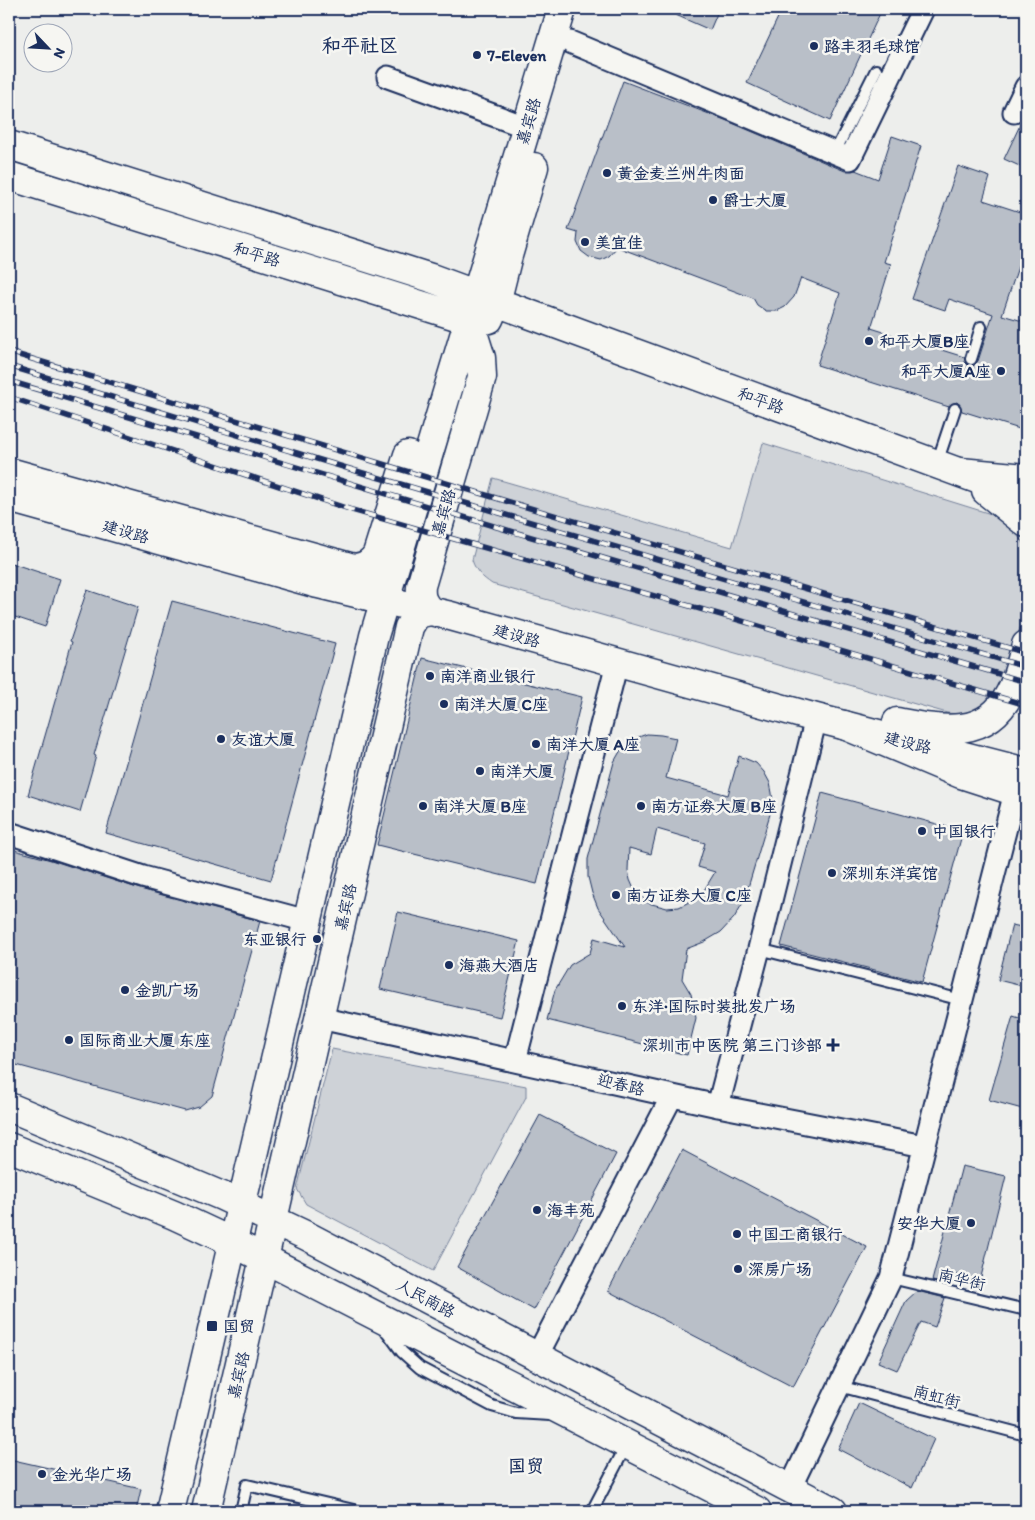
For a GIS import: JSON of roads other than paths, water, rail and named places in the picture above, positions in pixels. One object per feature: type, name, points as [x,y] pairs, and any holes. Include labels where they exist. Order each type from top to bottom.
[{"type":"main road","name":"嘉宾路","points":[[170,1511],[306,921],[370,651],[384,600],[387,558],[480,306],[526,127],[562,9]]},
{"type":"main road","name":"嘉宾路","points":[[206,1511],[409,627],[417,614],[430,611],[422,601],[420,595],[421,586],[482,377],[480,306],[507,260],[581,9]]},
{"type":"main road","name":"和平路","points":[[9,145],[419,274],[480,306]]},
{"type":"main road","name":"和平路","points":[[9,176],[480,306],[949,468],[1026,497]]},
{"type":"main road","points":[[949,468],[1026,478]]},
{"type":"main road","points":[[949,468],[1009,508],[1026,523]]},
{"type":"main road","name":"建设路","points":[[9,472],[350,568],[382,575],[392,572],[387,558]]},
{"type":"main road","name":"建设路","points":[[9,498],[309,582],[430,611],[844,725],[961,774],[1023,786]]},
{"type":"main road","points":[[779,708],[824,710],[931,728],[955,730],[974,726],[999,710],[1011,692],[1026,645]]},
{"type":"main road","name":"人民南路","points":[[9,1107],[274,1220],[333,1249],[833,1511]]},
{"type":"main road","points":[[9,1147],[174,1215],[265,1258],[757,1511]]},
{"type":"street","points":[[570,42],[850,159],[923,9]]},
{"type":"street","points":[[388,78],[526,127]]},
{"type":"street","points":[[1014,112],[1026,87]]},
{"type":"street","points":[[515,1061],[617,663]]},
{"type":"street","points":[[718,1106],[816,718]]},
{"type":"street","points":[[790,1488],[891,1278],[962,1000],[1023,786]]},
{"type":"street","points":[[9,833],[144,877],[306,921]]},
{"type":"street","name":"迎春路","points":[[320,1018],[718,1106],[924,1146]]},
{"type":"street","points":[[537,1356],[672,1096]]},
{"type":"lane","points":[[835,152],[876,70]]},
{"type":"lane","points":[[971,359],[981,327]]},
{"type":"lane","points":[[949,468],[955,408]]},
{"type":"lane","points":[[759,949],[962,1000]]},
{"type":"lane","name":"南华街","points":[[891,1278],[1026,1310]]},
{"type":"lane","name":"南虹街","points":[[839,1386],[1026,1436]]},
{"type":"lane","points":[[592,1511],[627,1445]]},
{"type":"lane","points":[[241,1511],[247,1485],[358,1511]]},
{"type":"railway","points":[[9,352],[506,501],[1026,653]]},
{"type":"railway","points":[[9,366],[363,473],[1026,667]]},
{"type":"railway","points":[[9,381],[497,527],[1026,682]]},
{"type":"railway","points":[[9,397],[352,510],[732,618],[1026,705]]},
{"type":"place","name":"路丰羽毛球馆","points":[[814,46]]},
{"type":"place","name":"7-Eleven","points":[[477,55]]},
{"type":"place","name":"黄金麦兰州牛肉面","points":[[607,173]]},
{"type":"place","name":"爵士大厦","points":[[713,200]]},
{"type":"place","name":"美宜佳","points":[[585,242]]},
{"type":"place","name":"和平大厦B座","points":[[869,341]]},
{"type":"place","name":"和平大厦A座","points":[[1001,371]]},
{"type":"place","name":"南洋商业银行","points":[[430,676]]},
{"type":"place","name":"南洋大厦 C座","points":[[444,704]]},
{"type":"place","name":"友谊大厦","points":[[221,739]]},
{"type":"place","name":"南洋大厦 A座","points":[[536,744]]},
{"type":"place","name":"南洋大厦","points":[[480,771]]},
{"type":"place","name":"南洋大厦 B座","points":[[423,806]]},
{"type":"place","name":"南方证券大厦 B座","points":[[641,806]]},
{"type":"place","name":"中国银行","points":[[922,831]]},
{"type":"place","name":"深圳东洋宾馆","points":[[832,873]]},
{"type":"place","name":"南方证券大厦 C座","points":[[616,895]]},
{"type":"place","name":"东亚银行","points":[[317,939]]},
{"type":"place","name":"海燕大酒店","points":[[449,965]]},
{"type":"place","name":"金凯广场","points":[[125,990]]},
{"type":"place","name":"东洋·国际时装批发广场","points":[[622,1006]]},
{"type":"place","name":"国际商业大厦 东座","points":[[69,1040]]},
{"type":"place","name":"深圳市中医院 第三门诊部","points":[[833,1045]]},
{"type":"place","name":"海丰苑","points":[[537,1210]]},
{"type":"place","name":"安华大厦","points":[[971,1223]]},
{"type":"place","name":"中国工商银行","points":[[737,1234]]},
{"type":"place","name":"深房广场","points":[[738,1269]]},
{"type":"place","name":"国贸","points":[[212,1326]]},
{"type":"place","name":"金光华广场","points":[[42,1474]]},
{"type":"district","name":"和平社区","points":[[360,45]]},
{"type":"district","name":"国贸","points":[[526,1466]]}]
